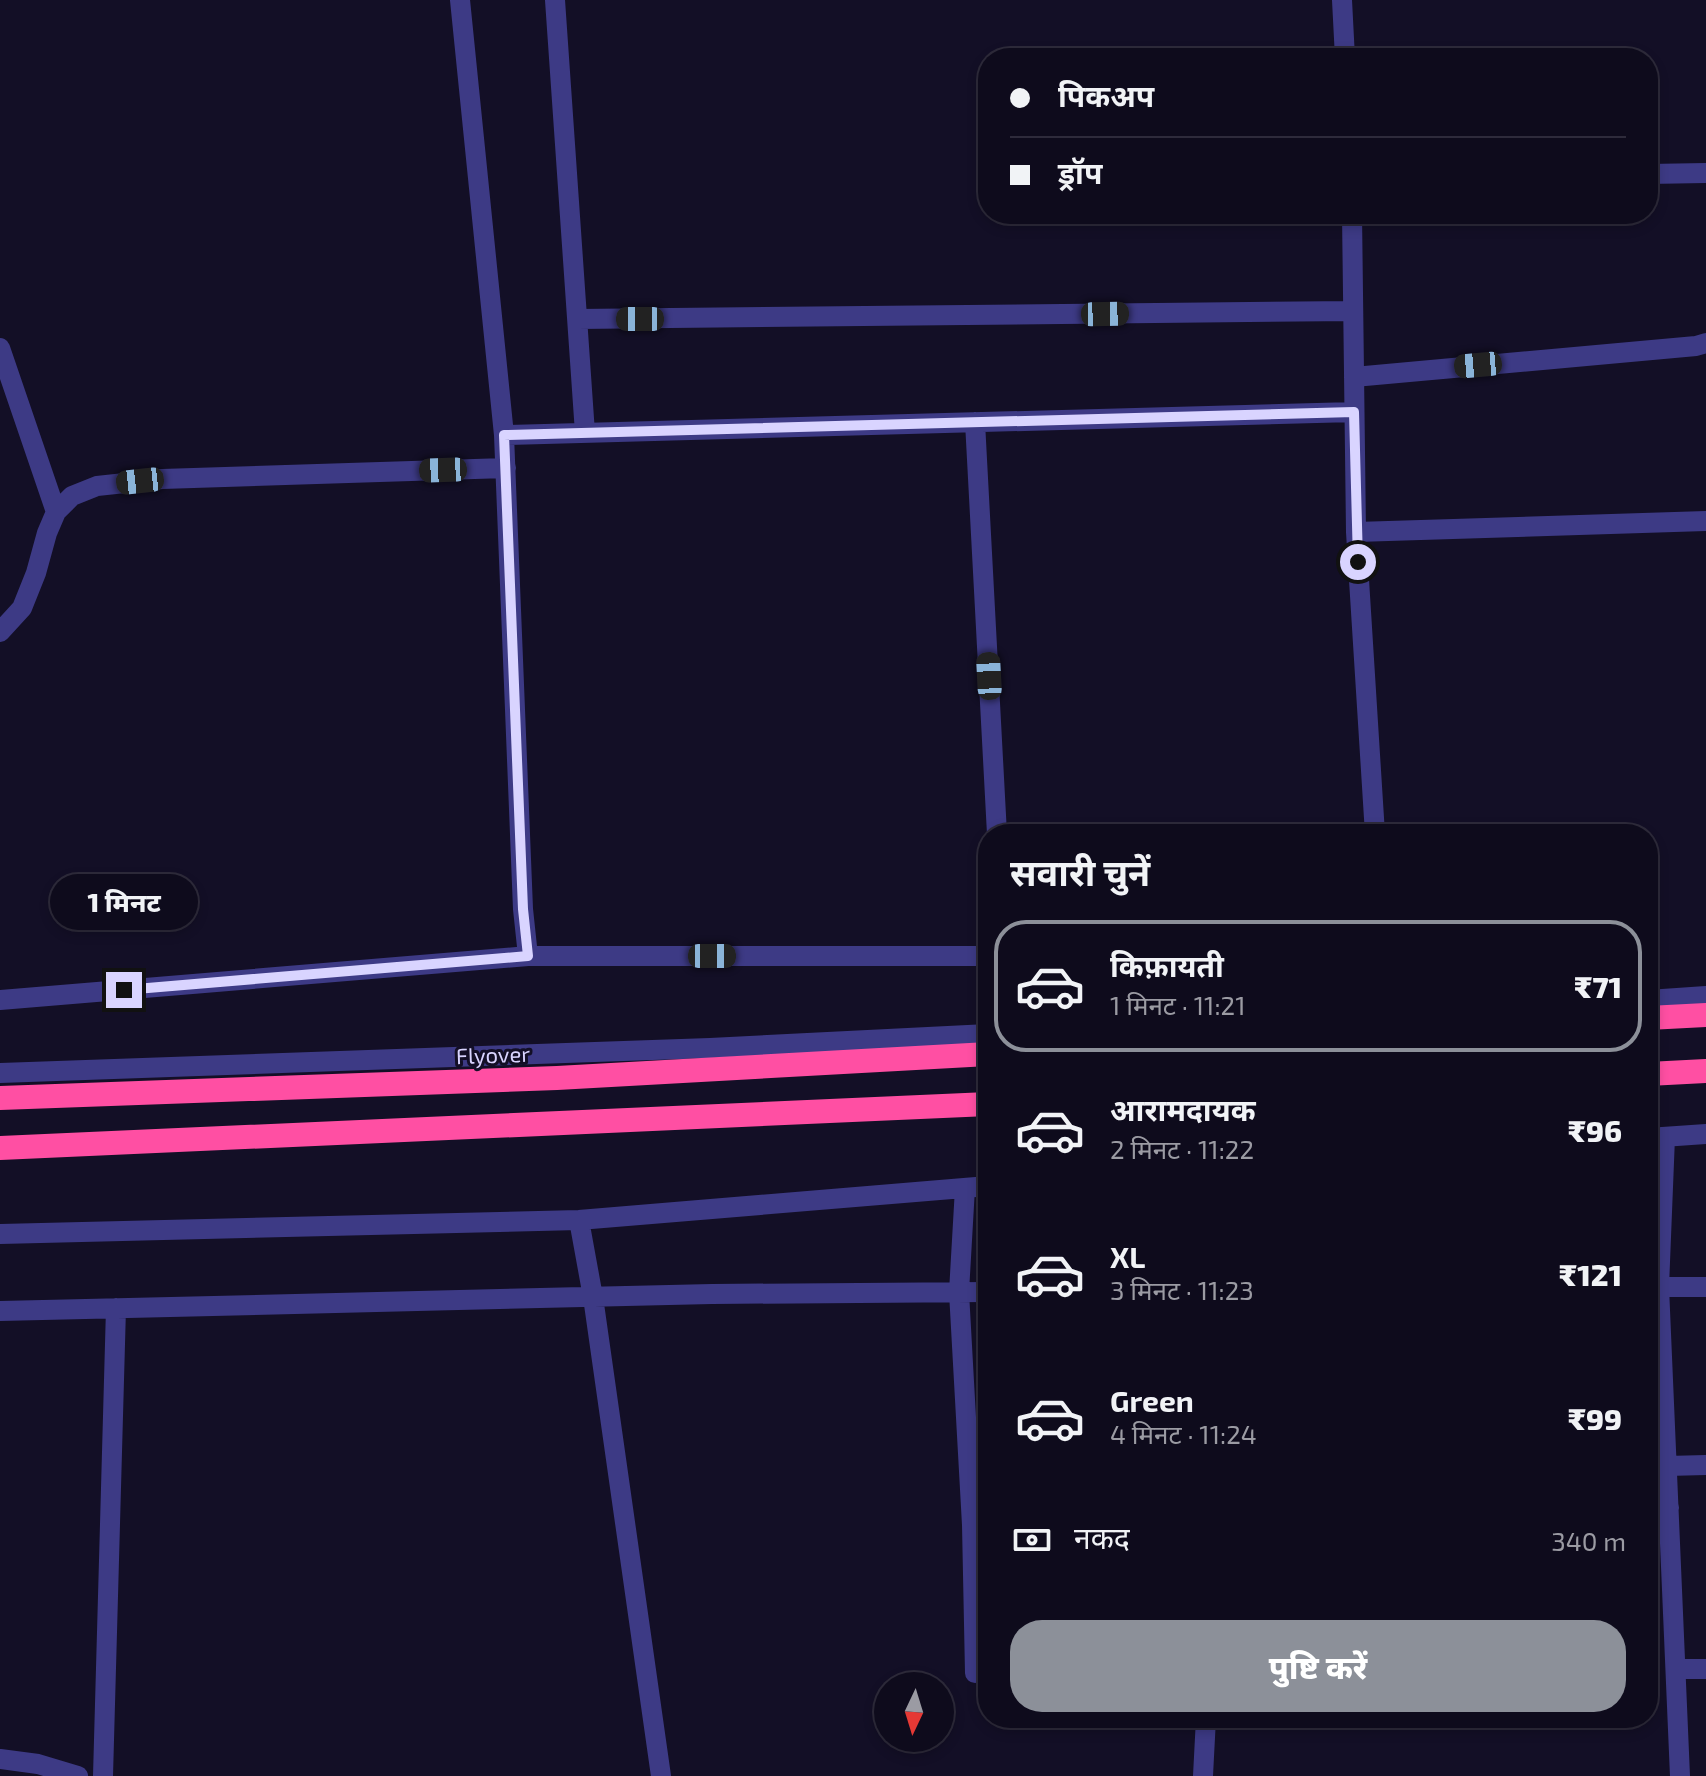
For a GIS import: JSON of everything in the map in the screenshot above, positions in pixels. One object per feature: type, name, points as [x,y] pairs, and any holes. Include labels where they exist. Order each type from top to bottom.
[{"type":"highway","points":[[1658,1017],[1706,1015]]},
{"type":"highway","name":"Flyover","points":[[0,1098],[557,1078],[978,1055]]},
{"type":"highway","points":[[1658,1073],[1706,1071]]},
{"type":"highway","points":[[0,1148],[978,1104]]},
{"type":"street","points":[[460,0],[504,435],[528,956]]},
{"type":"street","points":[[555,0],[585,433]]},
{"type":"street","points":[[1342,0],[1344,48]]},
{"type":"street","points":[[1658,174],[1706,173]]},
{"type":"street","points":[[1352,224],[1356,532],[1374,824]]},
{"type":"street","points":[[578,319],[1353,311]]},
{"type":"street","points":[[1354,377],[1706,343]]},
{"type":"street","points":[[0,348],[56,512]]},
{"type":"street","points":[[504,435],[1354,412]]},
{"type":"street","points":[[975,422],[996,824]]},
{"type":"street","points":[[0,632],[22,608],[56,512],[72,496],[97,486],[162,479],[506,468]]},
{"type":"street","points":[[1356,532],[1706,521]]},
{"type":"street","points":[[0,1000],[528,956],[978,956]]},
{"type":"street","points":[[1658,999],[1706,996]]},
{"type":"street","points":[[0,1073],[710,1048],[978,1035]]},
{"type":"street","points":[[1658,1137],[1706,1134]]},
{"type":"street","points":[[0,1234],[579,1220],[978,1187]]},
{"type":"street","points":[[965,1188],[959,1292],[978,1503]]},
{"type":"street","points":[[579,1220],[593,1297],[661,1776]]},
{"type":"street","points":[[1658,1287],[1706,1287]]},
{"type":"street","points":[[0,1311],[593,1297],[978,1292]]},
{"type":"street","points":[[103,1776],[116,1308]]},
{"type":"street","points":[[1658,1342],[1667,1466],[1658,1508],[1676,1669],[1680,1776]]},
{"type":"street","points":[[1667,1466],[1706,1465]]},
{"type":"street","points":[[975,1673],[978,1584]]},
{"type":"street","points":[[1676,1669],[1706,1669]]},
{"type":"street","points":[[1203,1776],[1205,1728]]},
{"type":"street","points":[[0,1759],[38,1764],[78,1776]]},
{"type":"route","points":[[124,990],[528,956],[523,909],[504,435],[1354,412],[1358,562]]}]
